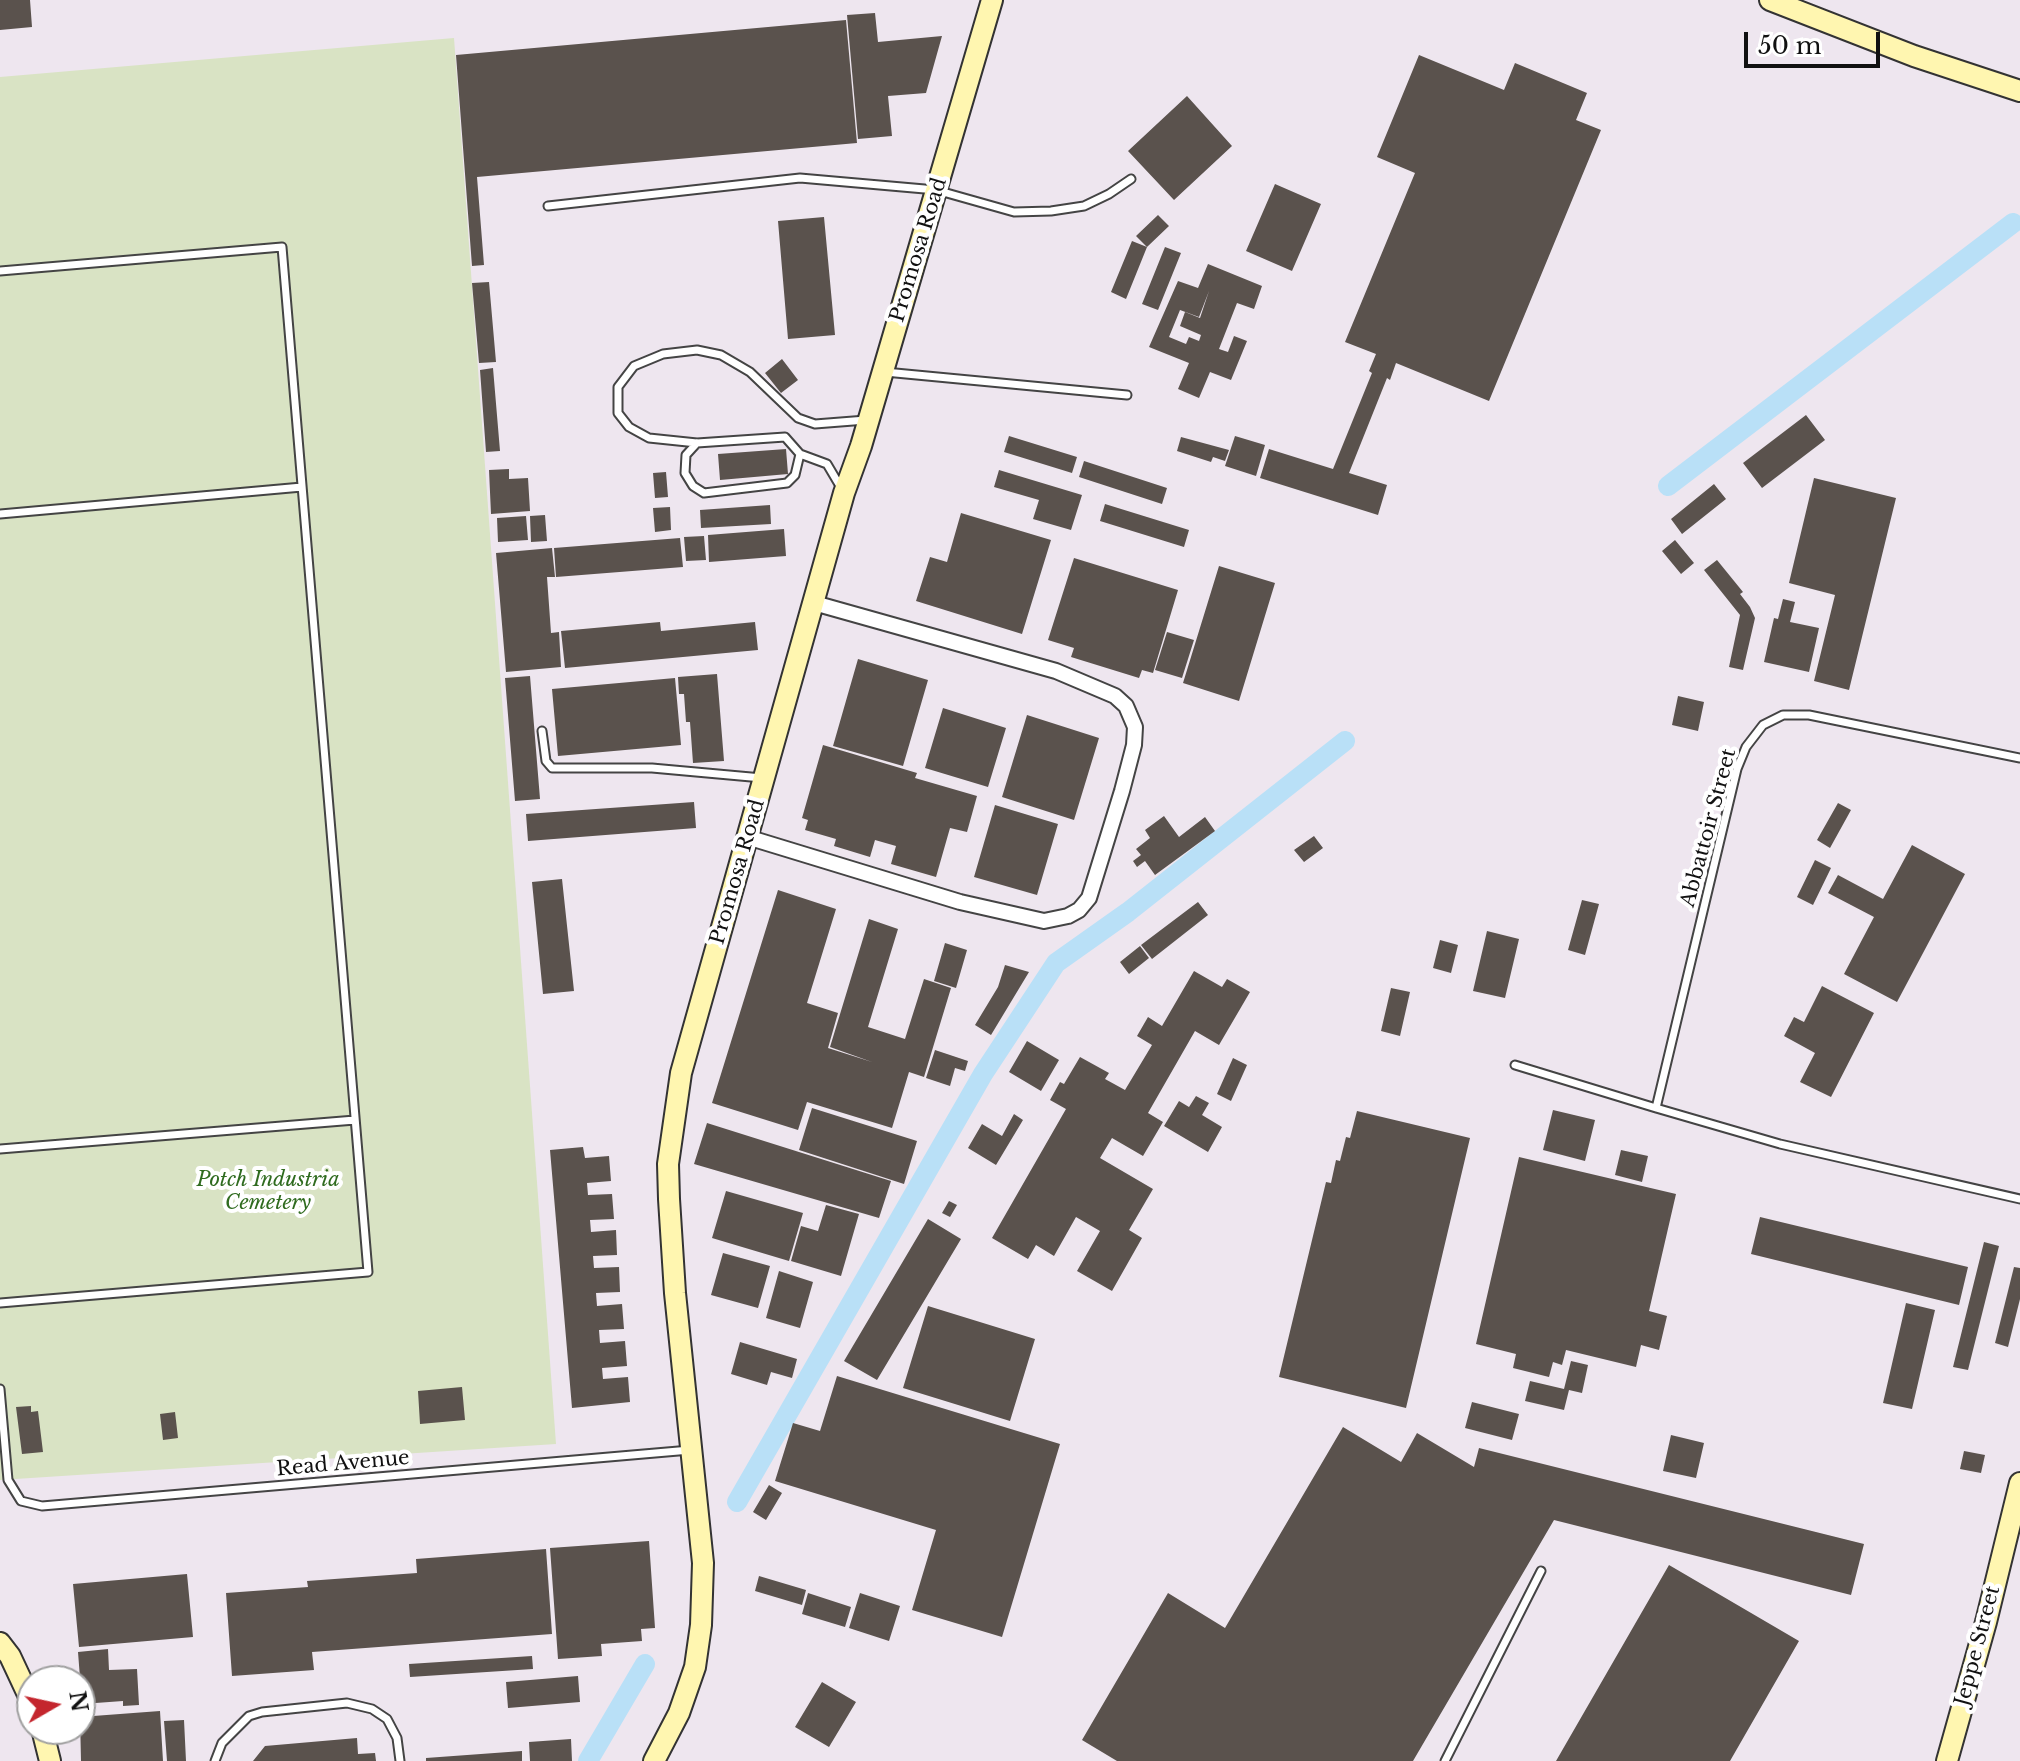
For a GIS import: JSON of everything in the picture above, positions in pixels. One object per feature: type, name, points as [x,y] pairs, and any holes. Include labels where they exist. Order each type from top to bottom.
[{"type":"street","name":"Promosa Road","points":[[654,1761],[679,1713],[695,1667],[701,1625],[703,1563],[675,1293],[668,1164],[681,1073],[844,493],[869,420],[992,0]]},
{"type":"street","points":[[1770,0],[1914,56],[2020,91]]},
{"type":"street","points":[[747,837],[960,902],[1044,921],[1068,916],[1089,898],[1122,791],[1134,745],[1135,727],[1126,706],[1115,696],[1056,671],[814,603]]},
{"type":"street","name":"Jeppe Street","points":[[1951,1756],[1986,1622],[2014,1531],[2020,1483]]},
{"type":"street","points":[[0,1643],[16,1669]]},
{"type":"lane","points":[[548,206],[800,178],[936,190],[1014,212],[1051,211],[1084,206],[1131,179]]},
{"type":"lane","points":[[0,271],[282,247],[368,1272],[0,1303]]},
{"type":"lane","points":[[844,493],[827,464],[800,454],[785,437],[697,443],[649,438],[629,427],[618,413],[618,387],[634,366],[663,354],[697,350],[721,355],[750,372],[798,418],[815,424],[869,420]]},
{"type":"lane","points":[[882,372],[1127,395]]},
{"type":"lane","points":[[697,443],[686,455],[685,473],[693,486],[704,493],[787,483],[795,475],[800,454]]},
{"type":"lane","points":[[0,514],[302,487]]},
{"type":"lane","name":"Abbattoir Street","points":[[1656,1108],[1737,769],[1746,747],[1763,725],[1783,715],[1809,715],[2020,758]]},
{"type":"lane","points":[[542,731],[546,761],[552,768],[652,768],[764,779]]},
{"type":"lane","points":[[1515,1065],[1780,1144],[2020,1199]]},
{"type":"lane","points":[[0,1149],[355,1120]]},
{"type":"lane","name":"Read Avenue","points":[[0,1389],[8,1480],[21,1501],[42,1506],[692,1449]]},
{"type":"lane","points":[[1445,1761],[1541,1571]]},
{"type":"lane","points":[[215,1761],[222,1743],[249,1716],[347,1703],[372,1709],[387,1719],[397,1738],[400,1761]]},
{"type":"shaded area","points":[[0,0],[2020,0],[2020,1761],[0,1761]]},
{"type":"green space","name":"Potch Industria Cemetery","points":[[454,38],[556,1444],[0,1480],[0,77]]},
{"type":"building","points":[[0,0],[30,0],[32,27],[0,30]]},
{"type":"building","points":[[875,13],[878,42],[942,36],[926,93],[888,96],[892,136],[858,139],[847,15]]},
{"type":"building","points":[[846,20],[857,143],[477,177],[484,265],[472,266],[456,55]]},
{"type":"building","points":[[1419,55],[1504,90],[1515,63],[1587,93],[1576,120],[1601,130],[1489,401],[1396,363],[1390,380],[1387,378],[1349,473],[1387,485],[1378,515],[1260,478],[1269,449],[1333,469],[1372,373],[1369,371],[1376,354],[1345,342],[1415,173],[1377,157]]},
{"type":"building","points":[[1187,96],[1232,146],[1174,200],[1128,151]]},
{"type":"building","points":[[1275,184],[1321,204],[1292,271],[1246,251]]},
{"type":"building","points":[[1158,215],[1169,226],[1147,247],[1136,236]]},
{"type":"building","points":[[824,217],[835,335],[788,339],[778,221]]},
{"type":"building","points":[[1132,241],[1147,247],[1126,299],[1111,292]]},
{"type":"building","points":[[1165,247],[1181,253],[1158,310],[1142,304]]},
{"type":"building","points":[[1208,264],[1262,286],[1254,309],[1237,303],[1219,349],[1228,352],[1234,336],[1247,341],[1231,380],[1210,372],[1199,398],[1178,389],[1189,363],[1149,347],[1178,281],[1198,288]],"holes":[[[1209,291],[1200,318],[1185,312],[1180,326],[1201,335],[1199,341],[1189,337],[1186,344],[1169,337],[1180,310],[1199,317]]]},
{"type":"building","points":[[489,282],[496,362],[479,363],[472,283]]},
{"type":"building","points":[[782,359],[798,380],[781,393],[765,373]]},
{"type":"building","points":[[493,368],[500,451],[486,452],[480,370]]},
{"type":"building","points":[[1806,415],[1825,440],[1762,488],[1743,463]]},
{"type":"building","points":[[1009,436],[1077,457],[1072,473],[1004,452]]},
{"type":"building","points":[[1235,436],[1265,445],[1256,476],[1225,466]]},
{"type":"building","points":[[1181,437],[1229,450],[1225,461],[1213,457],[1211,462],[1177,451]]},
{"type":"building","points":[[786,449],[788,474],[720,480],[718,454]]},
{"type":"building","points":[[1084,461],[1167,488],[1162,504],[1079,477]]},
{"type":"building","points":[[509,469],[509,479],[528,478],[530,511],[491,514],[489,470]]},
{"type":"building","points":[[999,470],[1082,495],[1071,530],[1033,519],[1039,500],[994,487]]},
{"type":"building","points":[[666,472],[668,497],[655,498],[653,473]]},
{"type":"building","points":[[1814,478],[1896,498],[1849,690],[1814,681],[1835,595],[1789,583]]},
{"type":"building","points":[[1714,484],[1726,499],[1682,534],[1671,519]]},
{"type":"building","points":[[1105,504],[1189,530],[1184,547],[1100,521]]},
{"type":"building","points":[[770,505],[771,524],[701,528],[700,510]]},
{"type":"building","points":[[670,507],[671,530],[655,532],[653,508]]},
{"type":"building","points":[[961,513],[1051,540],[1022,634],[916,601],[930,557],[947,562]]},
{"type":"building","points":[[545,515],[547,541],[531,542],[530,516]]},
{"type":"building","points":[[526,516],[528,540],[498,542],[497,518]]},
{"type":"building","points":[[784,529],[786,556],[709,562],[708,535]]},
{"type":"building","points":[[704,536],[706,560],[686,561],[684,537]]},
{"type":"building","points":[[680,538],[683,567],[556,577],[554,548]]},
{"type":"building","points":[[1675,540],[1694,563],[1681,574],[1662,551]]},
{"type":"building","points":[[552,548],[555,577],[547,577],[551,633],[559,632],[561,667],[506,672],[496,553]]},
{"type":"building","points":[[1074,558],[1178,590],[1153,673],[1142,670],[1139,678],[1071,657],[1074,648],[1048,640]]},
{"type":"building","points":[[1717,560],[1743,592],[1740,594],[1755,618],[1743,670],[1729,667],[1740,615],[1704,570]]},
{"type":"building","points":[[1219,566],[1275,583],[1239,701],[1183,683]]},
{"type":"building","points":[[1783,599],[1795,602],[1790,622],[1819,628],[1809,672],[1764,662],[1774,618],[1778,619]]},
{"type":"building","points":[[660,622],[661,631],[755,622],[758,650],[565,668],[561,631]]},
{"type":"building","points":[[1167,632],[1194,640],[1182,678],[1155,670]]},
{"type":"building","points":[[858,659],[928,680],[903,766],[833,746]]},
{"type":"building","points":[[717,674],[724,761],[693,763],[690,722],[686,722],[684,694],[679,694],[678,677]]},
{"type":"building","points":[[530,676],[540,799],[515,801],[505,678]]},
{"type":"building","points":[[675,678],[681,745],[558,756],[552,689]]},
{"type":"building","points":[[1678,696],[1704,702],[1698,731],[1672,725]]},
{"type":"building","points":[[943,708],[1006,728],[988,787],[925,768]]},
{"type":"building","points":[[1027,715],[1099,738],[1074,820],[1002,797]]},
{"type":"building","points":[[823,745],[917,773],[915,778],[977,796],[967,832],[950,828],[936,877],[891,864],[896,846],[875,840],[870,857],[834,846],[836,839],[805,830],[808,820],[802,818]]},
{"type":"building","points":[[694,802],[696,828],[528,841],[526,814]]},
{"type":"building","points":[[1838,803],[1851,810],[1830,848],[1817,840]]},
{"type":"building","points":[[995,805],[1058,824],[1037,895],[974,877]]},
{"type":"building","points":[[1164,816],[1179,837],[1205,817],[1215,831],[1155,875],[1145,861],[1137,867],[1133,861],[1141,855],[1136,849],[1150,838],[1145,830]]},
{"type":"building","points":[[1314,836],[1323,848],[1304,862],[1294,850]]},
{"type":"building","points":[[1912,845],[1965,874],[1897,1002],[1844,974],[1874,917],[1828,893],[1838,875],[1883,899]]},
{"type":"building","points":[[1815,860],[1831,868],[1813,905],[1797,897]]},
{"type":"building","points":[[562,879],[574,991],[543,994],[532,882]]},
{"type":"building","points":[[778,890],[836,909],[807,1003],[838,1013],[828,1048],[872,1062],[830,1047],[869,919],[898,929],[868,1027],[905,1039],[924,979],[951,988],[924,1077],[909,1072],[892,1128],[807,1102],[798,1130],[712,1103]]},
{"type":"building","points":[[1582,900],[1599,904],[1585,955],[1568,950]]},
{"type":"building","points":[[1198,902],[1208,915],[1152,959],[1141,945]]},
{"type":"building","points":[[1487,931],[1519,939],[1505,998],[1473,991]]},
{"type":"building","points":[[1440,940],[1458,945],[1451,973],[1433,968]]},
{"type":"building","points":[[945,943],[967,950],[956,988],[934,981]]},
{"type":"building","points":[[1140,946],[1149,958],[1129,974],[1120,962]]},
{"type":"building","points":[[1005,965],[1029,972],[991,1035],[975,1025],[998,987]]},
{"type":"building","points":[[1194,971],[1222,987],[1227,979],[1250,992],[1219,1045],[1195,1031],[1148,1113],[1163,1122],[1143,1156],[1112,1138],[1100,1158],[1153,1189],[1129,1230],[1142,1238],[1112,1291],[1077,1271],[1100,1231],[1076,1217],[1054,1256],[1036,1245],[1028,1259],[992,1238],[1066,1109],[1050,1100],[1060,1082],[1064,1084],[1080,1057],[1109,1073],[1105,1079],[1125,1090],[1152,1045],[1137,1036],[1148,1017],[1162,1026]]},
{"type":"building","points":[[1822,986],[1874,1013],[1831,1097],[1800,1082],[1815,1053],[1784,1036],[1794,1017],[1804,1022]]},
{"type":"building","points":[[1391,988],[1410,992],[1400,1036],[1381,1031]]},
{"type":"building","points":[[1027,1041],[1059,1060],[1041,1091],[1009,1072]]},
{"type":"building","points":[[935,1050],[968,1061],[965,1071],[955,1068],[950,1086],[926,1078]]},
{"type":"building","points":[[1233,1058],[1247,1065],[1231,1101],[1217,1094]]},
{"type":"building","points":[[1196,1096],[1209,1103],[1202,1115],[1222,1127],[1208,1152],[1164,1126],[1179,1101],[1189,1107]]},
{"type":"building","points":[[812,1108],[917,1141],[904,1184],[799,1150]]},
{"type":"building","points":[[1553,1110],[1595,1120],[1585,1161],[1543,1150]]},
{"type":"building","points":[[1357,1111],[1470,1138],[1406,1408],[1279,1377],[1326,1182],[1331,1183],[1336,1160],[1340,1161],[1346,1137],[1350,1138]]},
{"type":"building","points":[[1014,1114],[1023,1120],[996,1165],[968,1148],[982,1124],[1002,1136]]},
{"type":"building","points":[[707,1123],[891,1181],[879,1218],[694,1164]]},
{"type":"building","points":[[583,1147],[585,1158],[609,1156],[611,1181],[587,1183],[588,1195],[612,1194],[614,1219],[590,1220],[591,1232],[616,1230],[617,1255],[593,1256],[594,1268],[619,1267],[620,1292],[596,1293],[597,1306],[622,1304],[624,1329],[599,1330],[600,1343],[625,1341],[627,1366],[602,1368],[603,1379],[628,1377],[630,1402],[572,1408],[550,1150]]},
{"type":"building","points":[[1621,1150],[1648,1156],[1642,1182],[1615,1175]]},
{"type":"building","points":[[1519,1157],[1676,1194],[1649,1311],[1667,1316],[1659,1350],[1641,1345],[1636,1367],[1566,1350],[1562,1365],[1553,1362],[1549,1377],[1513,1368],[1516,1354],[1476,1344]]},
{"type":"building","points":[[726,1191],[803,1213],[789,1261],[712,1238]]},
{"type":"building","points":[[949,1201],[957,1205],[950,1217],[942,1213]]},
{"type":"building","points":[[826,1205],[859,1214],[841,1276],[791,1261],[801,1226],[818,1231]]},
{"type":"building","points":[[1760,1217],[1968,1267],[1959,1305],[1751,1254]]},
{"type":"building","points":[[928,1219],[961,1239],[877,1380],[844,1361]]},
{"type":"building","points":[[1984,1242],[1999,1246],[1968,1370],[1953,1367]]},
{"type":"building","points":[[723,1253],[770,1266],[758,1308],[711,1295]]},
{"type":"building","points":[[2014,1267],[2020,1268],[2020,1299],[2008,1347],[1995,1343]]},
{"type":"building","points":[[779,1271],[813,1282],[800,1328],[766,1318]]},
{"type":"building","points":[[1906,1303],[1935,1310],[1912,1409],[1883,1403]]},
{"type":"building","points":[[928,1306],[1035,1339],[1010,1421],[903,1388]]},
{"type":"building","points":[[740,1342],[797,1359],[792,1378],[771,1372],[767,1385],[731,1374]]},
{"type":"building","points":[[1571,1361],[1588,1365],[1582,1393],[1569,1390],[1564,1410],[1525,1401],[1530,1381],[1564,1389]]},
{"type":"building","points":[[837,1376],[1060,1444],[1002,1637],[912,1610],[936,1530],[775,1481],[793,1423],[820,1431]]},
{"type":"building","points":[[462,1387],[465,1420],[420,1424],[418,1391]]},
{"type":"building","points":[[1472,1402],[1519,1414],[1512,1440],[1465,1428]]},
{"type":"building","points":[[31,1406],[31,1412],[38,1411],[43,1452],[22,1454],[16,1407]]},
{"type":"building","points":[[175,1412],[178,1438],[163,1440],[160,1414]]},
{"type":"building","points":[[1343,1427],[1401,1462],[1417,1433],[1474,1467],[1479,1448],[1864,1544],[1851,1595],[1554,1520],[1413,1761],[1117,1761],[1082,1740],[1168,1593],[1225,1628]]},
{"type":"building","points":[[1671,1435],[1704,1443],[1696,1478],[1663,1471]]},
{"type":"building","points":[[1964,1451],[1985,1455],[1981,1473],[1960,1469]]},
{"type":"building","points":[[769,1485],[782,1493],[766,1520],[753,1512]]},
{"type":"building","points":[[649,1541],[655,1628],[641,1629],[642,1641],[601,1644],[602,1656],[558,1659],[550,1548]]},
{"type":"building","points":[[546,1549],[552,1634],[312,1652],[314,1670],[232,1676],[226,1593],[308,1587],[307,1581],[417,1573],[416,1559]]},
{"type":"building","points":[[1669,1565],[1799,1641],[1730,1761],[1556,1761]]},
{"type":"building","points":[[187,1574],[193,1637],[79,1647],[73,1584]]},
{"type":"building","points":[[759,1576],[806,1590],[802,1605],[755,1591]]},
{"type":"building","points":[[808,1593],[851,1607],[845,1627],[802,1614]]},
{"type":"building","points":[[860,1593],[900,1606],[889,1641],[849,1628]]},
{"type":"building","points":[[108,1649],[109,1670],[137,1669],[139,1705],[123,1706],[123,1701],[96,1703],[96,1665],[79,1665],[78,1652]]},
{"type":"building","points":[[532,1656],[533,1669],[410,1677],[409,1664]]},
{"type":"building","points":[[578,1676],[580,1702],[508,1708],[506,1682]]},
{"type":"building","points":[[822,1682],[856,1702],[829,1747],[795,1727]]},
{"type":"building","points":[[160,1711],[163,1761],[81,1761],[81,1745],[96,1745],[96,1716]]},
{"type":"building","points":[[184,1720],[186,1761],[167,1761],[164,1721]]},
{"type":"building","points":[[357,1738],[358,1754],[375,1753],[376,1761],[253,1761],[265,1746]]},
{"type":"building","points":[[571,1739],[572,1761],[530,1761],[529,1742]]},
{"type":"building","points":[[522,1751],[522,1761],[426,1761],[426,1758]]},
{"type":"waterway","points":[[1668,486],[2013,223]]},
{"type":"waterway","points":[[737,1502],[983,1074],[1056,963],[1128,912],[1345,741]]},
{"type":"waterway","points":[[588,1761],[645,1664]]}]
